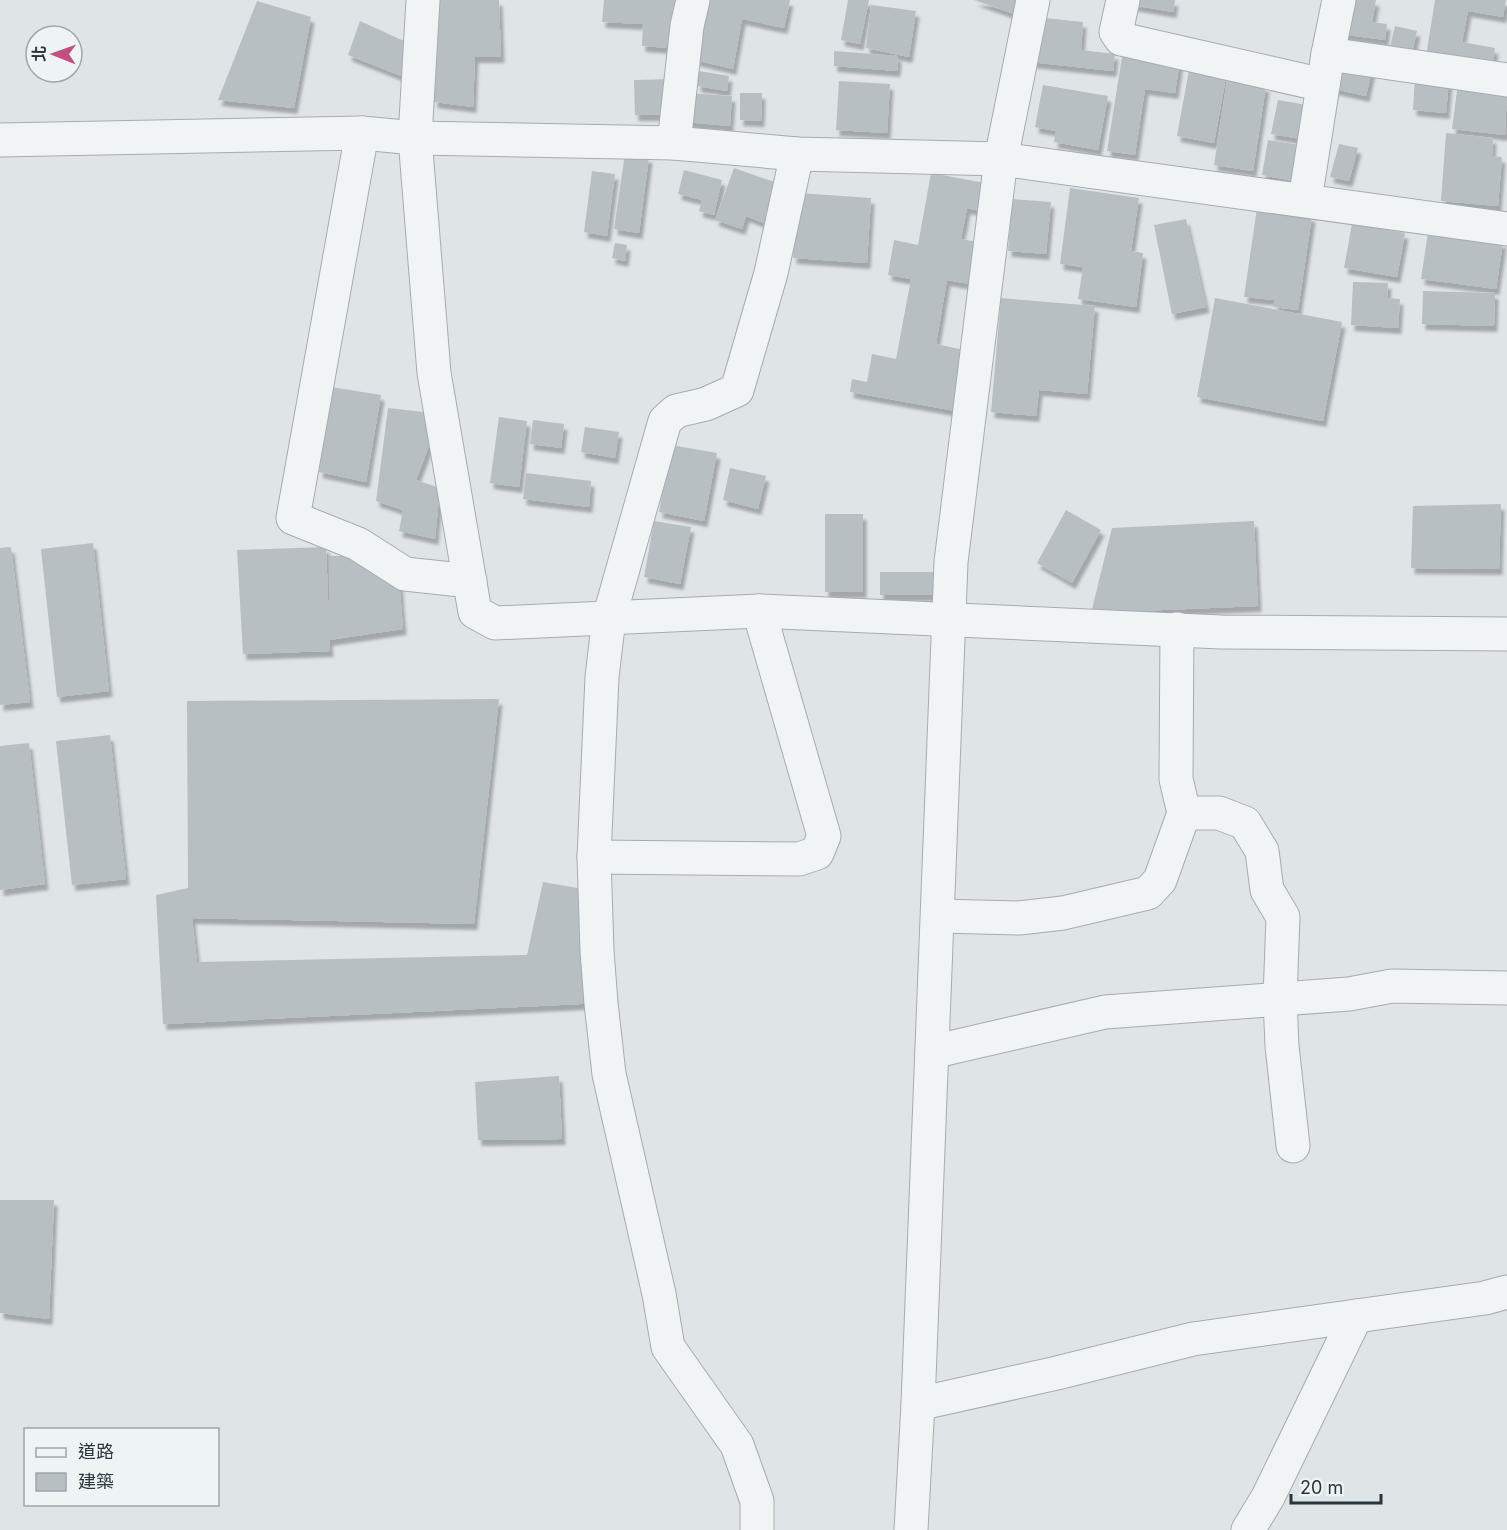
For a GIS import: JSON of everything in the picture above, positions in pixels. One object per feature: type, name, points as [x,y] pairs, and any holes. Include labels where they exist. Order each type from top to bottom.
[{"type":"street","points":[[423,0],[415,138],[434,373],[475,612],[495,623],[759,611],[1221,632],[1507,634]]},
{"type":"street","points":[[674,142],[687,26],[693,0]]},
{"type":"street","points":[[911,1530],[951,562],[1001,159],[1033,0]]},
{"type":"street","points":[[1123,0],[1116,32],[1121,39],[1325,70],[1507,80]]},
{"type":"street","points":[[1305,200],[1325,70],[1339,0]]},
{"type":"street","points":[[362,133],[293,518],[358,544],[405,574],[470,580]]},
{"type":"street","points":[[0,140],[362,133],[415,138],[674,142],[797,154],[1001,159],[1507,229]]},
{"type":"street","points":[[758,1530],[757,1501],[737,1445],[668,1347],[659,1293],[609,1074],[597,951],[594,857],[602,677],[609,618],[665,421],[676,411],[706,404],[737,390],[771,273],[797,154]]},
{"type":"street","points":[[594,857],[799,860],[817,853],[824,836],[759,611]]},
{"type":"street","points":[[938,916],[1019,918],[1063,913],[1148,893],[1160,880],[1184,813],[1176,779],[1177,629]]},
{"type":"street","points":[[1184,813],[1219,813],[1245,823],[1262,851],[1267,890],[1283,917],[1280,999],[1282,1046],[1293,1146]]},
{"type":"street","points":[[932,1052],[1105,1012],[1349,994],[1392,986],[1507,988]]},
{"type":"street","points":[[918,1404],[1057,1373],[1193,1339],[1485,1298],[1507,1292]]},
{"type":"street","points":[[1248,1530],[1268,1497],[1356,1316]]},
{"type":"building","points":[[437,0],[499,0],[501,57],[475,57],[473,107],[434,102]]},
{"type":"building","points":[[604,0],[688,0],[684,49],[642,46],[643,24],[602,22]]},
{"type":"building","points":[[706,0],[790,0],[784,28],[742,19],[733,69],[695,60]]},
{"type":"building","points":[[848,0],[869,0],[860,44],[841,40]]},
{"type":"building","points":[[974,0],[1016,0],[1014,14]]},
{"type":"building","points":[[1133,0],[1175,0],[1173,12],[1132,5]]},
{"type":"building","points":[[1345,0],[1376,0],[1372,22],[1387,24],[1385,40],[1340,34]]},
{"type":"building","points":[[1435,0],[1506,0],[1503,17],[1468,11],[1462,42],[1495,48],[1492,68],[1426,56]]},
{"type":"building","points":[[257,1],[311,17],[294,108],[218,100]]},
{"type":"building","points":[[871,5],[916,11],[909,57],[866,48]]},
{"type":"building","points":[[1035,17],[1083,22],[1081,50],[1115,54],[1113,71],[1030,62]]},
{"type":"building","points":[[360,21],[415,46],[401,76],[348,55]]},
{"type":"building","points":[[1395,26],[1417,31],[1411,56],[1389,51]]},
{"type":"building","points":[[834,51],[898,56],[897,71],[834,66]]},
{"type":"building","points":[[1123,51],[1180,60],[1175,93],[1145,89],[1135,155],[1107,151]]},
{"type":"building","points":[[1191,59],[1228,66],[1214,143],[1177,136]]},
{"type":"building","points":[[1335,62],[1372,70],[1366,96],[1330,88]]},
{"type":"building","points":[[699,71],[729,76],[727,91],[697,86]]},
{"type":"building","points":[[1415,77],[1449,80],[1446,113],[1413,110]]},
{"type":"building","points":[[672,79],[673,115],[635,115],[634,80]]},
{"type":"building","points":[[1227,80],[1266,86],[1253,171],[1214,165]]},
{"type":"building","points":[[839,81],[890,84],[887,133],[836,130]]},
{"type":"building","points":[[1458,83],[1507,89],[1505,135],[1452,129]]},
{"type":"building","points":[[1043,85],[1108,96],[1098,150],[1054,142],[1056,131],[1035,127]]},
{"type":"building","points":[[687,93],[732,96],[730,126],[685,122]]},
{"type":"building","points":[[740,93],[762,93],[761,121],[740,120]]},
{"type":"building","points":[[1278,100],[1307,105],[1301,139],[1271,134]]},
{"type":"building","points":[[1446,133],[1493,138],[1492,156],[1502,157],[1498,206],[1441,201]]},
{"type":"building","points":[[1268,140],[1300,145],[1294,181],[1262,175]]},
{"type":"building","points":[[1339,144],[1358,148],[1349,181],[1330,177]]},
{"type":"building","points":[[625,153],[649,157],[639,233],[614,229]]},
{"type":"building","points":[[734,168],[786,186],[772,226],[746,216],[742,229],[715,220]]},
{"type":"building","points":[[684,170],[722,180],[714,215],[699,211],[702,200],[678,194]]},
{"type":"building","points":[[592,171],[615,174],[607,236],[584,232]]},
{"type":"building","points":[[931,173],[990,184],[984,212],[967,208],[961,239],[983,243],[975,285],[947,280],[936,344],[973,352],[961,412],[850,392],[852,379],[867,382],[872,354],[896,359],[911,279],[888,275],[894,240],[918,245]]},
{"type":"building","points":[[1070,188],[1139,198],[1131,251],[1143,253],[1136,307],[1078,299],[1083,267],[1060,264]]},
{"type":"building","points":[[798,193],[871,198],[867,263],[793,258]]},
{"type":"building","points":[[1012,199],[1051,202],[1046,254],[1008,251]]},
{"type":"building","points":[[1257,208],[1312,216],[1298,310],[1273,307],[1275,300],[1244,297]]},
{"type":"building","points":[[1186,219],[1206,307],[1172,314],[1154,225]]},
{"type":"building","points":[[1352,224],[1405,233],[1397,277],[1344,268]]},
{"type":"building","points":[[1428,232],[1503,242],[1496,289],[1421,279]]},
{"type":"building","points":[[615,243],[627,245],[625,261],[612,258]]},
{"type":"building","points":[[1353,282],[1388,283],[1387,298],[1400,299],[1398,328],[1351,325]]},
{"type":"building","points":[[1423,291],[1495,293],[1494,326],[1422,324]]},
{"type":"building","points":[[1001,298],[1095,306],[1087,394],[1039,390],[1036,416],[991,412]]},
{"type":"building","points":[[1215,298],[1342,322],[1323,421],[1197,397]]},
{"type":"building","points":[[331,387],[381,395],[366,482],[319,472]]},
{"type":"building","points":[[388,408],[441,414],[416,480],[440,488],[435,539],[399,531],[403,510],[376,501]]},
{"type":"building","points":[[499,417],[527,421],[519,487],[490,483]]},
{"type":"building","points":[[533,420],[564,424],[561,448],[530,444]]},
{"type":"building","points":[[585,427],[619,432],[615,458],[581,452]]},
{"type":"building","points":[[671,445],[717,453],[704,521],[659,512]]},
{"type":"building","points":[[730,468],[766,476],[758,509],[723,500]]},
{"type":"building","points":[[526,473],[591,481],[589,507],[523,499]]},
{"type":"building","points":[[1501,504],[1499,569],[1411,568],[1413,506]]},
{"type":"building","points":[[1066,510],[1101,530],[1072,583],[1037,563]]},
{"type":"building","points":[[825,514],[863,514],[863,592],[825,592]]},
{"type":"building","points":[[654,521],[691,527],[680,584],[644,577]]},
{"type":"building","points":[[1254,521],[1258,606],[1091,613],[1112,528]]},
{"type":"building","points":[[93,543],[109,691],[57,697],[41,549]]},
{"type":"building","points":[[11,547],[30,702],[0,705],[0,548]]},
{"type":"building","points":[[326,547],[329,625],[329,556],[397,555],[403,629],[329,640],[330,651],[243,654],[237,550]]},
{"type":"building","points":[[880,572],[941,572],[941,595],[880,595]]},
{"type":"building","points":[[499,699],[474,924],[192,918],[197,962],[527,955],[543,882],[595,891],[601,1003],[163,1024],[156,895],[188,888],[187,701]]},
{"type":"building","points":[[110,735],[126,879],[72,885],[56,741]]},
{"type":"building","points":[[29,743],[45,884],[0,890],[0,746]]},
{"type":"building","points":[[559,1076],[562,1139],[478,1140],[475,1082]]},
{"type":"building","points":[[0,1200],[54,1200],[49,1319],[0,1313]]}]
